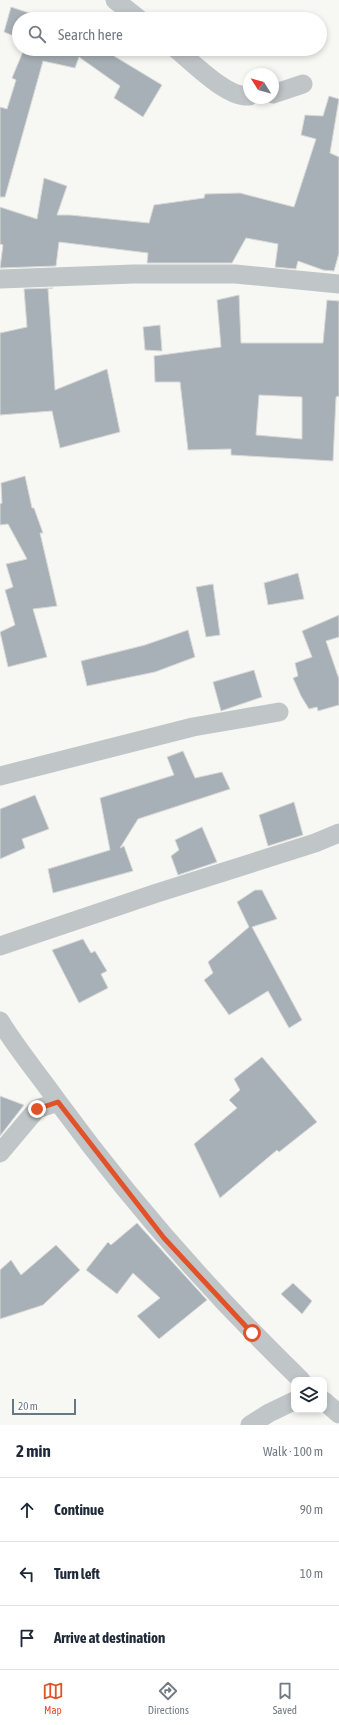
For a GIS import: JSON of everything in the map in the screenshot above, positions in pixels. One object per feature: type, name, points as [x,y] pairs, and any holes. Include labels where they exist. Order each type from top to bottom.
[{"type":"street","points":[[115,0],[130,12]]},
{"type":"street","points":[[185,56],[224,88],[243,96]]},
{"type":"street","points":[[279,92],[303,84]]},
{"type":"street","points":[[0,279],[134,274],[235,274],[339,284]]},
{"type":"street","points":[[0,776],[193,727],[279,712]]},
{"type":"street","points":[[0,946],[157,893],[315,843],[339,833]]},
{"type":"street","points":[[0,1021],[58,1102],[164,1238],[252,1333],[298,1377]]},
{"type":"street","points":[[0,1153],[37,1109],[58,1102]]},
{"type":"street","points":[[250,1425],[269,1413],[291,1402]]},
{"type":"street","points":[[327,1404],[339,1414]]},
{"type":"building","points":[[11,7],[26,12],[12,12],[12,35],[4,32]]},
{"type":"building","points":[[21,56],[114,56],[162,85],[143,117],[114,98],[120,86],[79,57],[75,68],[43,61],[5,197],[0,197],[0,107],[7,109],[16,80],[12,78]]},
{"type":"building","points":[[329,96],[339,99],[330,153],[339,157],[339,253],[334,271],[323,270],[298,261],[296,269],[275,267],[278,244],[246,238],[232,263],[147,263],[148,253],[59,242],[56,266],[0,268],[3,245],[0,244],[0,207],[37,219],[44,178],[67,186],[57,215],[149,223],[154,205],[204,198],[205,194],[240,193],[294,207],[316,139],[301,135],[305,115],[323,116]]},
{"type":"building","points":[[53,288],[48,289],[55,390],[107,369],[120,432],[60,448],[52,411],[0,415],[0,333],[27,327],[24,289]]},
{"type":"building","points":[[239,295],[241,343],[323,343],[327,300],[339,301],[339,396],[336,397],[333,461],[231,455],[231,449],[188,450],[180,382],[155,382],[154,356],[221,347],[217,300]],"holes":[[[259,395],[302,397],[302,439],[256,435]]]},
{"type":"building","points":[[160,325],[162,351],[145,350],[143,327]]},
{"type":"building","points":[[25,476],[32,508],[34,508],[43,533],[40,533],[57,606],[33,609],[47,657],[8,667],[0,632],[15,625],[5,590],[13,587],[6,564],[27,559],[8,524],[0,525],[0,504],[2,503],[1,483]]},
{"type":"building","points":[[298,573],[304,599],[268,605],[264,583]]},
{"type":"building","points":[[213,584],[220,635],[206,637],[196,587]]},
{"type":"building","points":[[339,615],[339,637],[326,641],[339,679],[339,705],[318,711],[317,707],[309,709],[293,678],[298,676],[295,663],[312,657],[302,631]]},
{"type":"building","points":[[188,630],[195,657],[155,672],[87,686],[81,661],[145,645]]},
{"type":"building","points":[[254,670],[262,697],[221,711],[213,682]]},
{"type":"building","points":[[183,751],[195,778],[222,772],[230,789],[138,819],[120,848],[124,846],[133,871],[53,893],[48,869],[110,850],[100,798],[174,775],[167,757]]},
{"type":"building","points":[[35,795],[49,829],[22,839],[25,848],[0,859],[0,809]]},
{"type":"building","points":[[294,802],[303,835],[268,846],[259,815]]},
{"type":"building","points":[[202,827],[217,862],[178,875],[171,856],[179,850],[175,840]]},
{"type":"building","points":[[255,890],[262,890],[277,919],[252,927],[302,1020],[289,1028],[268,991],[229,1015],[204,980],[213,973],[208,962],[249,927],[237,902]]},
{"type":"building","points":[[83,939],[91,953],[95,951],[107,971],[101,974],[108,988],[79,1003],[52,950]]},
{"type":"building","points":[[262,1057],[317,1122],[279,1152],[277,1150],[220,1198],[194,1144],[237,1108],[229,1100],[240,1090],[234,1079]]},
{"type":"building","points":[[0,1096],[24,1105],[0,1136]]},
{"type":"building","points":[[137,1223],[207,1300],[159,1339],[137,1316],[160,1298],[133,1273],[117,1294],[86,1270],[108,1242],[111,1245]]},
{"type":"building","points":[[56,1245],[80,1270],[43,1305],[0,1319],[0,1270],[11,1260],[21,1275]]},
{"type":"building","points":[[293,1283],[312,1301],[302,1314],[281,1294]]},
{"type":"route","points":[[37,1109],[58,1102],[164,1238],[252,1333]]}]
